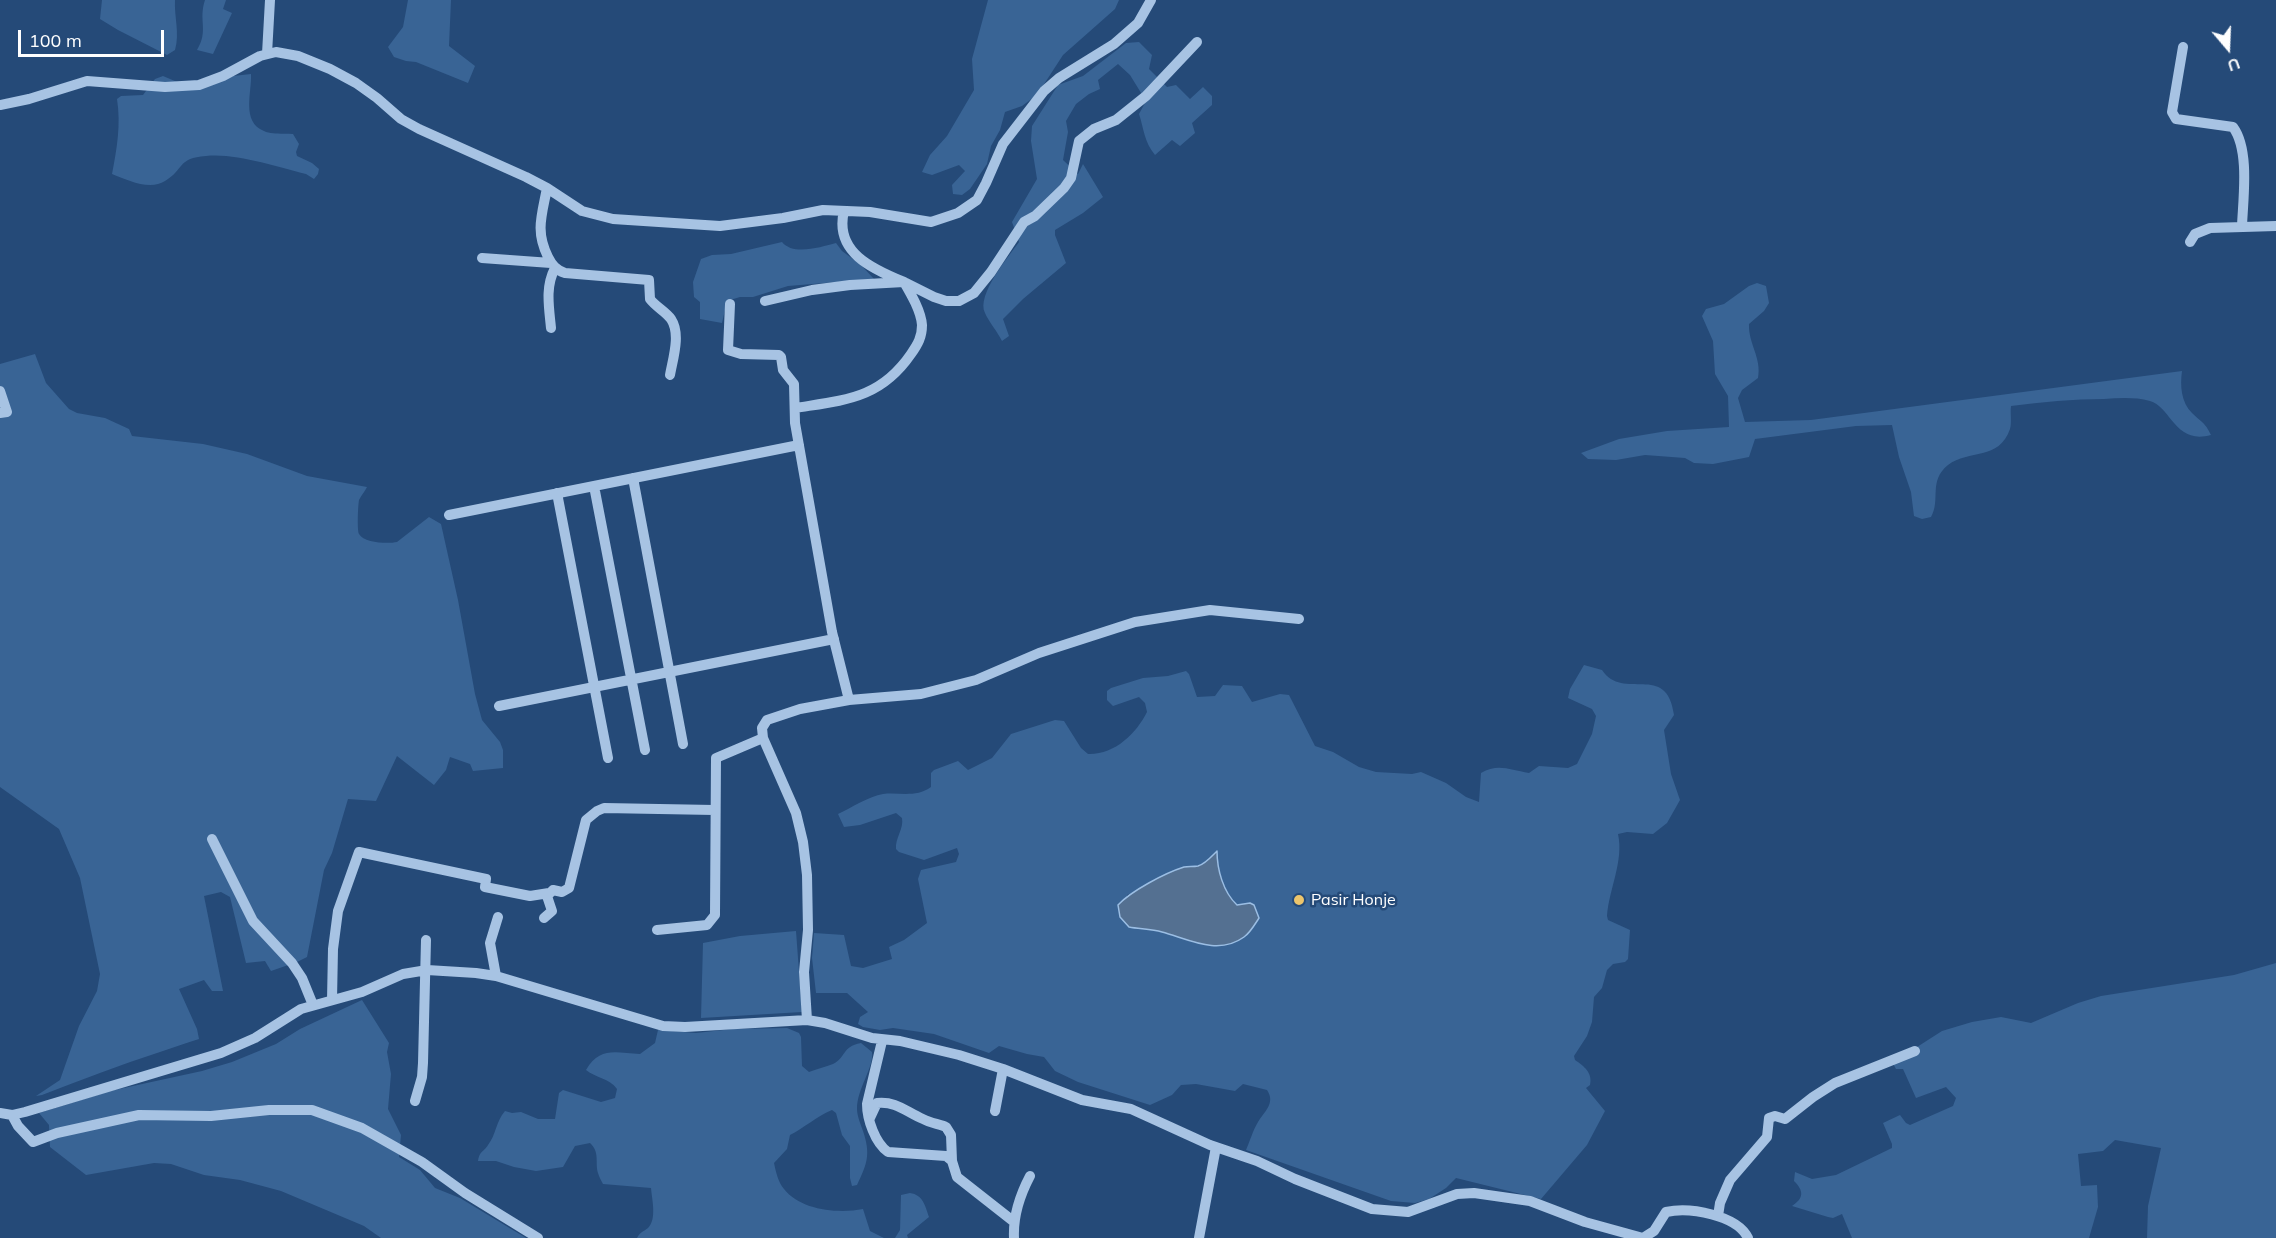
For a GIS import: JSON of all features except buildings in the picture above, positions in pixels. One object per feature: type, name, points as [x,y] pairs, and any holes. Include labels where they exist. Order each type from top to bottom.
[{"type":"street","points":[[267,54],[270,0]]},
{"type":"street","points":[[0,105],[29,99],[87,81],[165,87],[199,85],[276,52],[298,56],[330,69],[356,83],[401,119],[418,129],[547,188],[582,211],[613,219],[720,226],[823,210],[931,222],[958,213],[977,200],[1003,144],[1044,91],[1059,78],[1114,44],[1138,23],[1151,0]]},
{"type":"street","points":[[844,211],[841,224],[844,238],[854,254],[875,270],[904,282],[924,294],[946,301],[959,301],[974,292],[991,272],[1024,222],[1050,202],[1071,178],[1079,141],[1094,129],[1116,120],[1146,96],[1197,42]]},
{"type":"street","points":[[2183,48],[2173,117],[2182,121],[2233,128],[2238,133],[2243,168],[2242,226]]},
{"type":"street","points":[[547,188],[540,240],[553,265],[548,292],[552,328]]},
{"type":"street","points":[[2190,242],[2195,234],[2202,230],[2242,226],[2276,226]]},
{"type":"street","points":[[482,258],[553,265],[565,273],[649,280],[650,299],[672,320],[674,326],[675,342],[670,375]]},
{"type":"street","points":[[765,301],[812,290],[904,282]]},
{"type":"street","points":[[795,408],[836,401],[873,390],[888,381],[921,339],[922,322],[904,282]]},
{"type":"street","points":[[730,304],[728,350],[741,354],[780,356],[783,370],[794,384],[795,423],[834,639],[849,700]]},
{"type":"street","points":[[0,391],[7,412],[0,413]]},
{"type":"street","points":[[449,515],[799,445]]},
{"type":"street","points":[[633,478],[683,744]]},
{"type":"street","points":[[594,486],[645,750]]},
{"type":"street","points":[[557,494],[608,758]]},
{"type":"street","points":[[807,1020],[804,972],[808,930],[807,875],[803,842],[796,813],[763,738],[762,728],[767,720],[800,709],[849,700],[921,694],[976,680],[1039,652],[1135,622],[1210,610],[1299,619]]},
{"type":"street","points":[[499,706],[834,639]]},
{"type":"street","points":[[657,930],[706,925],[715,915],[716,758],[763,738]]},
{"type":"street","points":[[332,1000],[333,949],[338,911],[359,852],[486,879],[485,887],[530,896],[549,893],[553,890],[567,891],[586,820],[597,811],[604,808],[714,810]]},
{"type":"street","points":[[212,839],[253,921],[292,963],[302,978],[313,1005]]},
{"type":"street","points":[[544,918],[552,911],[547,896],[549,893]]},
{"type":"street","points":[[496,976],[490,943],[498,917]]},
{"type":"street","points":[[415,1101],[423,1070],[426,940]]},
{"type":"street","points":[[0,1113],[12,1114],[221,1053],[255,1038],[301,1009],[362,992],[402,974],[425,970],[476,973],[496,976],[663,1026],[696,1027],[807,1020],[825,1023],[882,1041],[910,1043],[959,1055],[1003,1069],[1082,1100],[1131,1109],[1216,1147],[1257,1161],[1294,1179],[1372,1209],[1408,1212],[1457,1194],[1474,1192],[1530,1201],[1585,1222],[1643,1238],[1654,1231],[1666,1212],[1718,1216],[1742,1227],[1748,1238]]},
{"type":"street","points":[[882,1041],[868,1095],[867,1114],[873,1134],[886,1150],[946,1156],[952,1161]]},
{"type":"street","points":[[1718,1216],[1720,1203],[1730,1180],[1767,1137],[1768,1118],[1775,1116],[1785,1119],[1835,1083],[1915,1051]]},
{"type":"street","points":[[995,1111],[1003,1069]]},
{"type":"street","points":[[870,1118],[877,1103],[894,1104],[923,1119],[946,1127],[952,1141],[952,1161],[959,1180],[1013,1221]]},
{"type":"street","points":[[12,1114],[18,1126],[33,1142],[57,1133],[139,1115],[211,1116],[268,1110],[312,1110],[362,1128],[422,1162],[465,1193],[538,1238]]},
{"type":"street","points":[[1199,1238],[1216,1147]]},
{"type":"street","points":[[1014,1238],[1013,1221],[1022,1192],[1030,1176]]},
{"type":"shaded area","points":[[102,0],[175,0],[177,37],[175,50],[167,55],[100,19]]},
{"type":"shaded area","points":[[205,0],[226,0],[223,9],[232,13],[213,54],[197,50],[203,31],[202,14]]},
{"type":"shaded area","points":[[408,0],[451,0],[449,46],[475,66],[468,83],[416,62],[394,57],[388,47],[403,27]]},
{"type":"shaded area","points":[[988,0],[1119,0],[1115,9],[1063,55],[1037,95],[1022,106],[1005,112],[1000,130],[991,146],[987,164],[970,189],[962,195],[953,194],[952,185],[965,171],[959,165],[932,175],[922,172],[930,155],[947,136],[974,90],[972,59]]},
{"type":"shaded area","points":[[1139,42],[1152,55],[1149,69],[1167,87],[1176,85],[1190,99],[1203,87],[1212,96],[1212,105],[1192,123],[1195,133],[1180,146],[1172,140],[1155,155],[1146,140],[1139,114],[1146,101],[1130,75],[1118,64],[1098,80],[1100,89],[1076,104],[1066,121],[1068,132],[1063,160],[1078,174],[1083,164],[1103,197],[1083,213],[1055,230],[1066,263],[1003,319],[1009,336],[1002,341],[985,313],[983,305],[989,286],[1019,242],[1012,222],[1037,179],[1031,141],[1032,126],[1058,85],[1083,76],[1126,43]]},
{"type":"shaded area","points":[[251,74],[249,106],[252,121],[257,127],[267,132],[293,134],[299,144],[297,156],[319,169],[314,179],[306,174],[256,161],[218,156],[190,159],[171,177],[159,184],[138,184],[112,174],[117,146],[117,99],[121,96],[143,95],[155,79],[163,76],[189,87]]},
{"type":"shaded area","points":[[782,242],[793,249],[800,250],[836,243],[874,279],[788,286],[753,297],[740,297],[727,301],[722,323],[700,319],[700,302],[694,297],[693,282],[701,259]]},
{"type":"shaded area","points":[[1757,283],[1766,286],[1769,303],[1764,311],[1749,324],[1759,371],[1758,378],[1742,390],[1738,398],[1745,422],[1811,420],[2182,371],[2183,399],[2188,409],[2205,425],[2211,435],[2199,437],[2189,435],[2181,430],[2157,405],[2139,399],[2069,400],[2011,406],[2011,427],[2005,439],[1991,450],[1956,460],[1948,465],[1938,477],[1934,511],[1931,517],[1922,519],[1914,516],[1911,492],[1899,457],[1892,425],[1856,426],[1755,439],[1749,457],[1713,464],[1694,463],[1685,458],[1645,455],[1616,460],[1588,459],[1581,453],[1619,439],[1667,431],[1729,427],[1728,396],[1715,374],[1713,341],[1702,316],[1706,309],[1724,304]]},
{"type":"shaded area","points":[[35,354],[46,383],[69,409],[77,413],[105,418],[129,429],[132,436],[203,444],[247,454],[307,476],[367,487],[359,500],[358,517],[359,534],[366,539],[382,543],[397,542],[429,517],[441,524],[482,720],[500,742],[503,750],[503,768],[473,771],[470,764],[450,757],[446,770],[434,785],[397,756],[376,801],[348,799],[332,853],[324,870],[307,957],[297,962],[271,971],[265,961],[246,963],[230,897],[221,892],[204,896],[223,991],[212,991],[204,980],[179,989],[197,1029],[199,1039],[36,1096],[60,1080],[79,1026],[97,991],[100,974],[80,878],[59,829],[0,787],[0,364]]},
{"type":"shaded area","points":[[1584,665],[1602,670],[1611,679],[1621,683],[1654,685],[1663,690],[1670,699],[1674,715],[1664,730],[1671,774],[1680,800],[1667,823],[1653,834],[1627,832],[1618,834],[1618,865],[1607,916],[1608,920],[1630,930],[1628,959],[1625,962],[1613,964],[1607,970],[1602,988],[1594,997],[1592,1022],[1587,1036],[1574,1056],[1575,1060],[1589,1073],[1591,1081],[1586,1088],[1605,1111],[1587,1145],[1541,1199],[1456,1178],[1429,1199],[1415,1203],[1391,1201],[1246,1150],[1256,1125],[1270,1103],[1267,1090],[1243,1084],[1235,1091],[1196,1084],[1181,1085],[1172,1095],[1150,1105],[1078,1082],[1055,1071],[1044,1057],[999,1046],[989,1053],[934,1034],[893,1028],[880,1030],[863,1027],[858,1024],[860,1017],[868,1012],[847,993],[816,993],[812,958],[814,933],[844,935],[851,966],[863,968],[892,959],[889,947],[904,940],[927,923],[918,879],[921,870],[956,862],[959,854],[957,848],[924,860],[899,852],[896,845],[902,818],[896,813],[860,825],[844,827],[838,814],[878,795],[913,794],[925,790],[931,787],[931,773],[934,770],[958,761],[968,770],[992,758],[1011,734],[1055,720],[1064,721],[1081,748],[1088,754],[1107,751],[1123,742],[1137,728],[1147,712],[1145,703],[1139,697],[1113,706],[1107,700],[1107,691],[1111,688],[1143,678],[1168,676],[1186,671],[1197,697],[1215,696],[1223,685],[1242,686],[1252,702],[1280,694],[1289,695],[1315,746],[1333,752],[1359,767],[1376,772],[1412,774],[1421,772],[1479,802],[1481,773],[1487,770],[1504,768],[1529,773],[1539,766],[1568,768],[1577,764],[1592,734],[1596,716],[1592,709],[1568,698],[1570,689]],"holes":[[[1217,852],[1220,873],[1228,894],[1237,905],[1250,903],[1195,943],[1160,931],[1129,927],[1127,895],[1186,866],[1199,866]]]},
{"type":"shaded area","points":[[1217,851],[1220,873],[1228,894],[1237,905],[1250,903],[1254,905],[1259,918],[1244,937],[1234,943],[1213,946],[1158,931],[1129,927],[1120,917],[1118,905],[1131,894],[1176,870],[1201,865]]},
{"type":"shaded area","points":[[796,931],[802,1012],[701,1018],[703,943],[740,936]]},
{"type":"shaded area","points":[[2276,963],[2276,1238],[2147,1238],[2148,1206],[2161,1148],[2115,1140],[2103,1151],[2078,1154],[2081,1186],[2097,1185],[2098,1207],[2089,1238],[1852,1238],[1842,1214],[1833,1218],[1792,1206],[1801,1197],[1800,1188],[1794,1181],[1795,1172],[1812,1179],[1836,1175],[1892,1148],[1883,1123],[1900,1115],[1910,1125],[1953,1106],[1956,1098],[1946,1087],[1916,1098],[1903,1069],[1896,1069],[1890,1058],[1917,1047],[1942,1031],[1972,1022],[2001,1017],[2031,1023],[2101,996],[2234,975]]},
{"type":"shaded area","points":[[362,1000],[389,1043],[387,1052],[391,1074],[388,1109],[401,1135],[399,1157],[420,1170],[435,1188],[460,1198],[526,1238],[381,1238],[364,1226],[281,1191],[240,1180],[204,1175],[171,1164],[154,1163],[86,1175],[50,1147],[49,1125],[39,1113],[110,1091],[202,1071],[232,1062],[276,1044],[300,1029]]},
{"type":"shaded area","points":[[787,1028],[799,1033],[801,1037],[802,1066],[809,1072],[833,1064],[850,1047],[861,1043],[872,1052],[872,1058],[857,1109],[867,1153],[857,1185],[852,1186],[850,1178],[850,1146],[842,1135],[836,1113],[832,1110],[790,1135],[787,1149],[774,1163],[780,1183],[791,1196],[809,1206],[842,1211],[863,1209],[870,1231],[884,1238],[637,1238],[651,1224],[653,1209],[651,1188],[603,1184],[598,1173],[595,1150],[590,1143],[575,1146],[563,1167],[536,1171],[496,1161],[478,1161],[481,1153],[491,1141],[505,1111],[521,1112],[538,1119],[555,1119],[559,1093],[563,1090],[601,1102],[615,1098],[617,1089],[614,1085],[586,1070],[591,1062],[609,1053],[640,1054],[655,1043],[658,1030],[696,1033],[733,1029]]},
{"type":"shaded area","points":[[910,1193],[921,1198],[929,1217],[907,1235],[908,1238],[895,1238],[900,1230],[901,1195]]},
{"type":"place","name":"Pasir Honje","points":[[1299,900]]}]
